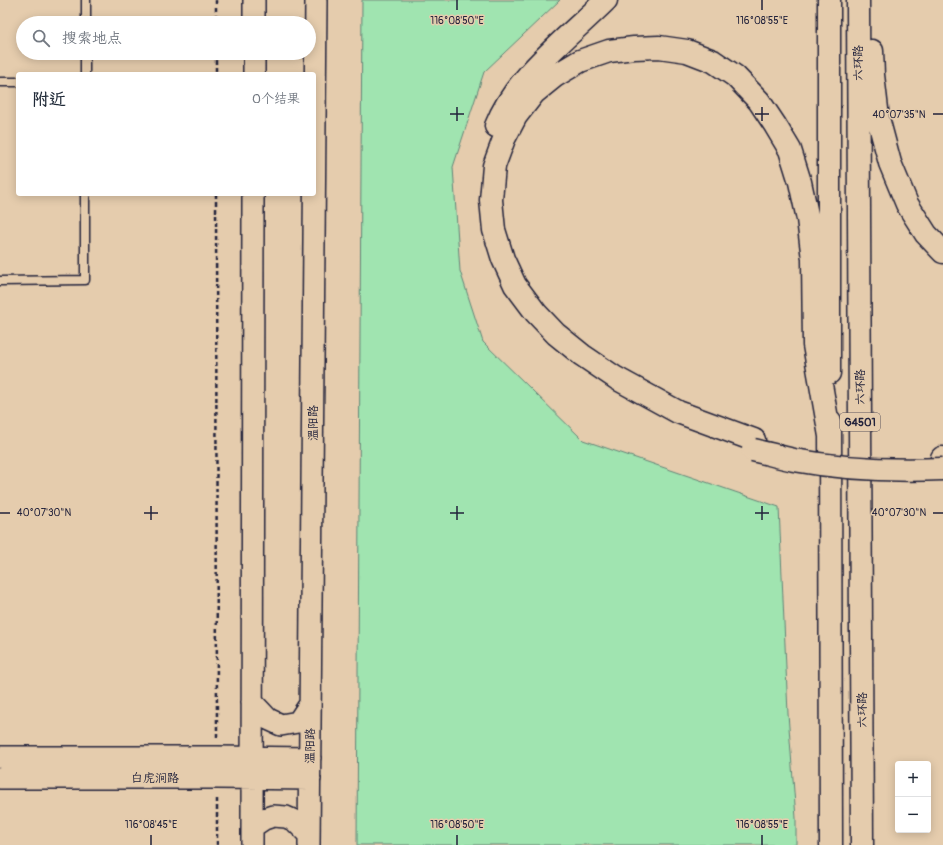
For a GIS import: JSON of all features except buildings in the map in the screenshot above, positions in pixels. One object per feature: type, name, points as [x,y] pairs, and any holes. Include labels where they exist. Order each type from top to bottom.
[{"type":"highway","points":[[606,0],[555,46],[510,99],[498,122],[486,154],[481,191],[482,221],[487,250],[499,277],[520,309],[540,334],[562,354],[611,389],[638,405],[710,438],[843,457],[883,460],[943,461]]},
{"type":"highway","name":"G4501","points":[[829,0],[831,845]]},
{"type":"highway","name":"六环路","points":[[858,0],[862,845]]},
{"type":"highway","points":[[871,0],[873,75],[878,118],[890,163],[907,204],[926,234],[943,252]]},
{"type":"highway","points":[[753,445],[678,412],[616,378],[582,355],[556,334],[536,313],[515,285],[503,259],[494,230],[491,200],[494,166],[504,139],[516,116],[534,93],[554,76],[580,61],[609,51],[634,48],[659,47],[687,51],[713,61],[735,76],[759,101],[790,150],[800,182],[808,219],[813,259],[814,345],[830,436]]},
{"type":"main road","points":[[254,0],[254,16]]},
{"type":"main road","name":"温阳路","points":[[316,0],[316,16]]},
{"type":"main road","points":[[254,60],[254,72]]},
{"type":"main road","name":"温阳路","points":[[315,60],[315,72]]},
{"type":"main road","points":[[252,836],[253,196]]},
{"type":"main road","name":"温阳路","points":[[309,840],[314,196]]},
{"type":"main road","points":[[252,702],[268,719],[281,725],[298,722],[310,704]]},
{"type":"main road","name":"白虎涧路","points":[[0,757],[310,758]]},
{"type":"main road","name":"白虎涧路","points":[[0,778],[310,779]]},
{"type":"main road","points":[[252,836],[264,819],[273,816],[286,817],[295,821],[309,840]]},
{"type":"lane","points":[[86,0],[86,16]]},
{"type":"lane","points":[[85,60],[85,72]]},
{"type":"lane","points":[[0,82],[16,82]]},
{"type":"lane","points":[[0,281],[85,280],[85,196]]},
{"type":"path","points":[[216,0],[216,16]]},
{"type":"path","points":[[216,60],[216,72]]},
{"type":"path","points":[[216,196],[217,757]]},
{"type":"path","points":[[217,778],[217,845]]},
{"type":"green space","points":[[362,0],[560,0],[484,72],[453,167],[460,271],[483,342],[583,440],[779,507],[788,714],[796,818],[796,845],[357,845]]}]
